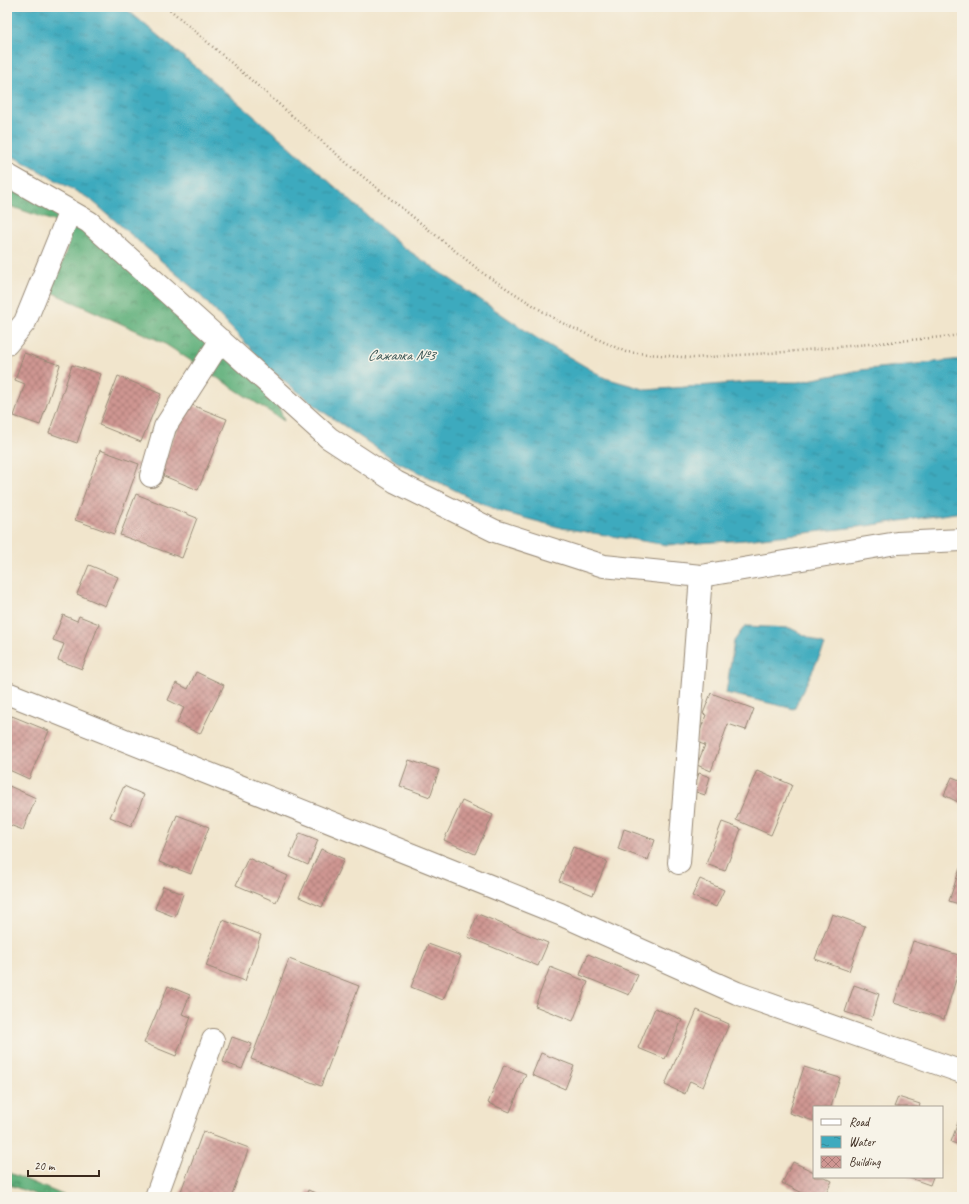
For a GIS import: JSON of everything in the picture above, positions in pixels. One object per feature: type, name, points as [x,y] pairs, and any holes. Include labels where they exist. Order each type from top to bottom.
[{"type":"street","points":[[7,175],[89,222],[330,438],[396,482],[488,528],[604,566],[701,576],[897,543],[962,540]]},
{"type":"street","points":[[7,344],[25,322],[70,211]]},
{"type":"street","points":[[151,476],[165,427],[221,340]]},
{"type":"street","points":[[679,863],[701,576]]},
{"type":"street","points":[[7,693],[560,914],[737,993],[962,1072]]},
{"type":"street","points":[[156,1197],[213,1040]]},
{"type":"path","points":[[167,7],[357,172],[484,274],[558,321],[626,352],[693,358],[786,352],[962,335]]},
{"type":"green space","points":[[7,181],[63,208],[276,399],[284,421],[162,342],[42,288],[59,272],[70,239],[53,221],[7,205]]},
{"type":"green space","points":[[7,1172],[68,1197],[42,1197],[7,1184]]},
{"type":"water","name":"Сажалка №3","points":[[7,7],[124,7],[286,143],[399,244],[535,337],[605,378],[647,390],[749,382],[798,382],[860,370],[962,359],[962,512],[866,526],[745,540],[667,545],[562,528],[498,511],[397,462],[322,411],[272,371],[196,291],[90,199],[7,153]]},
{"type":"water","points":[[745,626],[790,628],[825,645],[794,709],[726,693],[734,641]]},
{"type":"building","points":[[24,353],[60,365],[40,425],[14,416],[25,384],[15,380]]},
{"type":"building","points":[[72,365],[101,374],[77,443],[49,433]]},
{"type":"building","points":[[118,376],[161,394],[141,442],[99,425]]},
{"type":"building","points":[[187,403],[227,419],[198,490],[159,474]]},
{"type":"building","points":[[100,450],[139,464],[114,534],[75,520]]},
{"type":"building","points":[[136,494],[197,518],[182,558],[120,535]]},
{"type":"building","points":[[89,565],[118,577],[105,606],[77,594]]},
{"type":"building","points":[[63,615],[77,621],[79,616],[99,624],[82,669],[58,660],[64,644],[53,640]]},
{"type":"building","points":[[196,672],[224,685],[200,734],[177,723],[184,708],[168,700],[176,683],[188,689]]},
{"type":"building","points":[[711,693],[754,709],[746,730],[728,724],[711,771],[697,765],[705,745],[696,742],[706,715],[703,714]]},
{"type":"building","points":[[12,716],[49,731],[29,779],[7,769],[7,728]]},
{"type":"building","points":[[409,760],[439,770],[430,797],[400,786]]},
{"type":"building","points":[[757,770],[792,785],[771,835],[736,820]]},
{"type":"building","points":[[699,773],[710,777],[705,795],[693,791]]},
{"type":"building","points":[[952,777],[962,781],[962,804],[944,795]]},
{"type":"building","points":[[7,785],[36,798],[23,830],[7,824]]},
{"type":"building","points":[[124,786],[144,795],[131,826],[110,817]]},
{"type":"building","points":[[462,801],[493,815],[475,854],[444,840]]},
{"type":"building","points":[[177,815],[209,827],[191,874],[159,862]]},
{"type":"building","points":[[722,822],[741,829],[725,871],[706,864]]},
{"type":"building","points":[[624,829],[655,840],[648,860],[618,849]]},
{"type":"building","points":[[300,833],[318,840],[308,865],[290,857]]},
{"type":"building","points":[[573,847],[607,861],[593,895],[559,881]]},
{"type":"building","points":[[321,849],[344,859],[322,907],[299,897]]},
{"type":"building","points":[[248,858],[288,876],[276,902],[236,885]]},
{"type":"building","points":[[960,868],[962,869],[962,905],[949,901]]},
{"type":"building","points":[[700,879],[724,890],[716,907],[692,896]]},
{"type":"building","points":[[163,886],[183,894],[175,917],[155,909]]},
{"type":"building","points":[[478,914],[548,943],[538,966],[468,937]]},
{"type":"building","points":[[832,914],[865,926],[849,971],[815,959]]},
{"type":"building","points":[[223,920],[261,935],[245,981],[206,966]]},
{"type":"building","points":[[913,941],[962,956],[944,1019],[894,1003]]},
{"type":"building","points":[[428,944],[461,956],[443,1000],[411,987]]},
{"type":"building","points":[[588,954],[638,975],[629,995],[580,975]]},
{"type":"building","points":[[289,959],[359,986],[321,1086],[251,1059]]},
{"type":"building","points":[[550,967],[588,982],[573,1021],[535,1006]]},
{"type":"building","points":[[854,985],[879,994],[871,1020],[845,1012]]},
{"type":"building","points":[[168,986],[190,995],[182,1014],[191,1017],[176,1056],[144,1043]]},
{"type":"building","points":[[655,1008],[682,1020],[665,1059],[638,1048]]},
{"type":"building","points":[[697,1010],[729,1024],[703,1087],[690,1081],[685,1094],[665,1085]]},
{"type":"building","points":[[232,1037],[252,1044],[242,1069],[223,1062]]},
{"type":"building","points":[[541,1053],[574,1066],[565,1089],[532,1075]]},
{"type":"building","points":[[504,1065],[526,1074],[510,1112],[488,1103]]},
{"type":"building","points":[[804,1067],[840,1078],[831,1106],[813,1106],[813,1121],[789,1113]]},
{"type":"building","points":[[898,1097],[920,1104],[919,1106],[894,1106]]},
{"type":"building","points":[[962,1111],[962,1146],[951,1142]]},
{"type":"building","points":[[203,1131],[249,1148],[231,1197],[189,1197],[180,1194]]},
{"type":"building","points":[[793,1162],[813,1172],[813,1178],[826,1178],[832,1181],[824,1197],[811,1197],[782,1183]]},
{"type":"building","points":[[910,1178],[933,1178],[930,1185]]},
{"type":"building","points":[[308,1190],[325,1197],[305,1197]]}]
